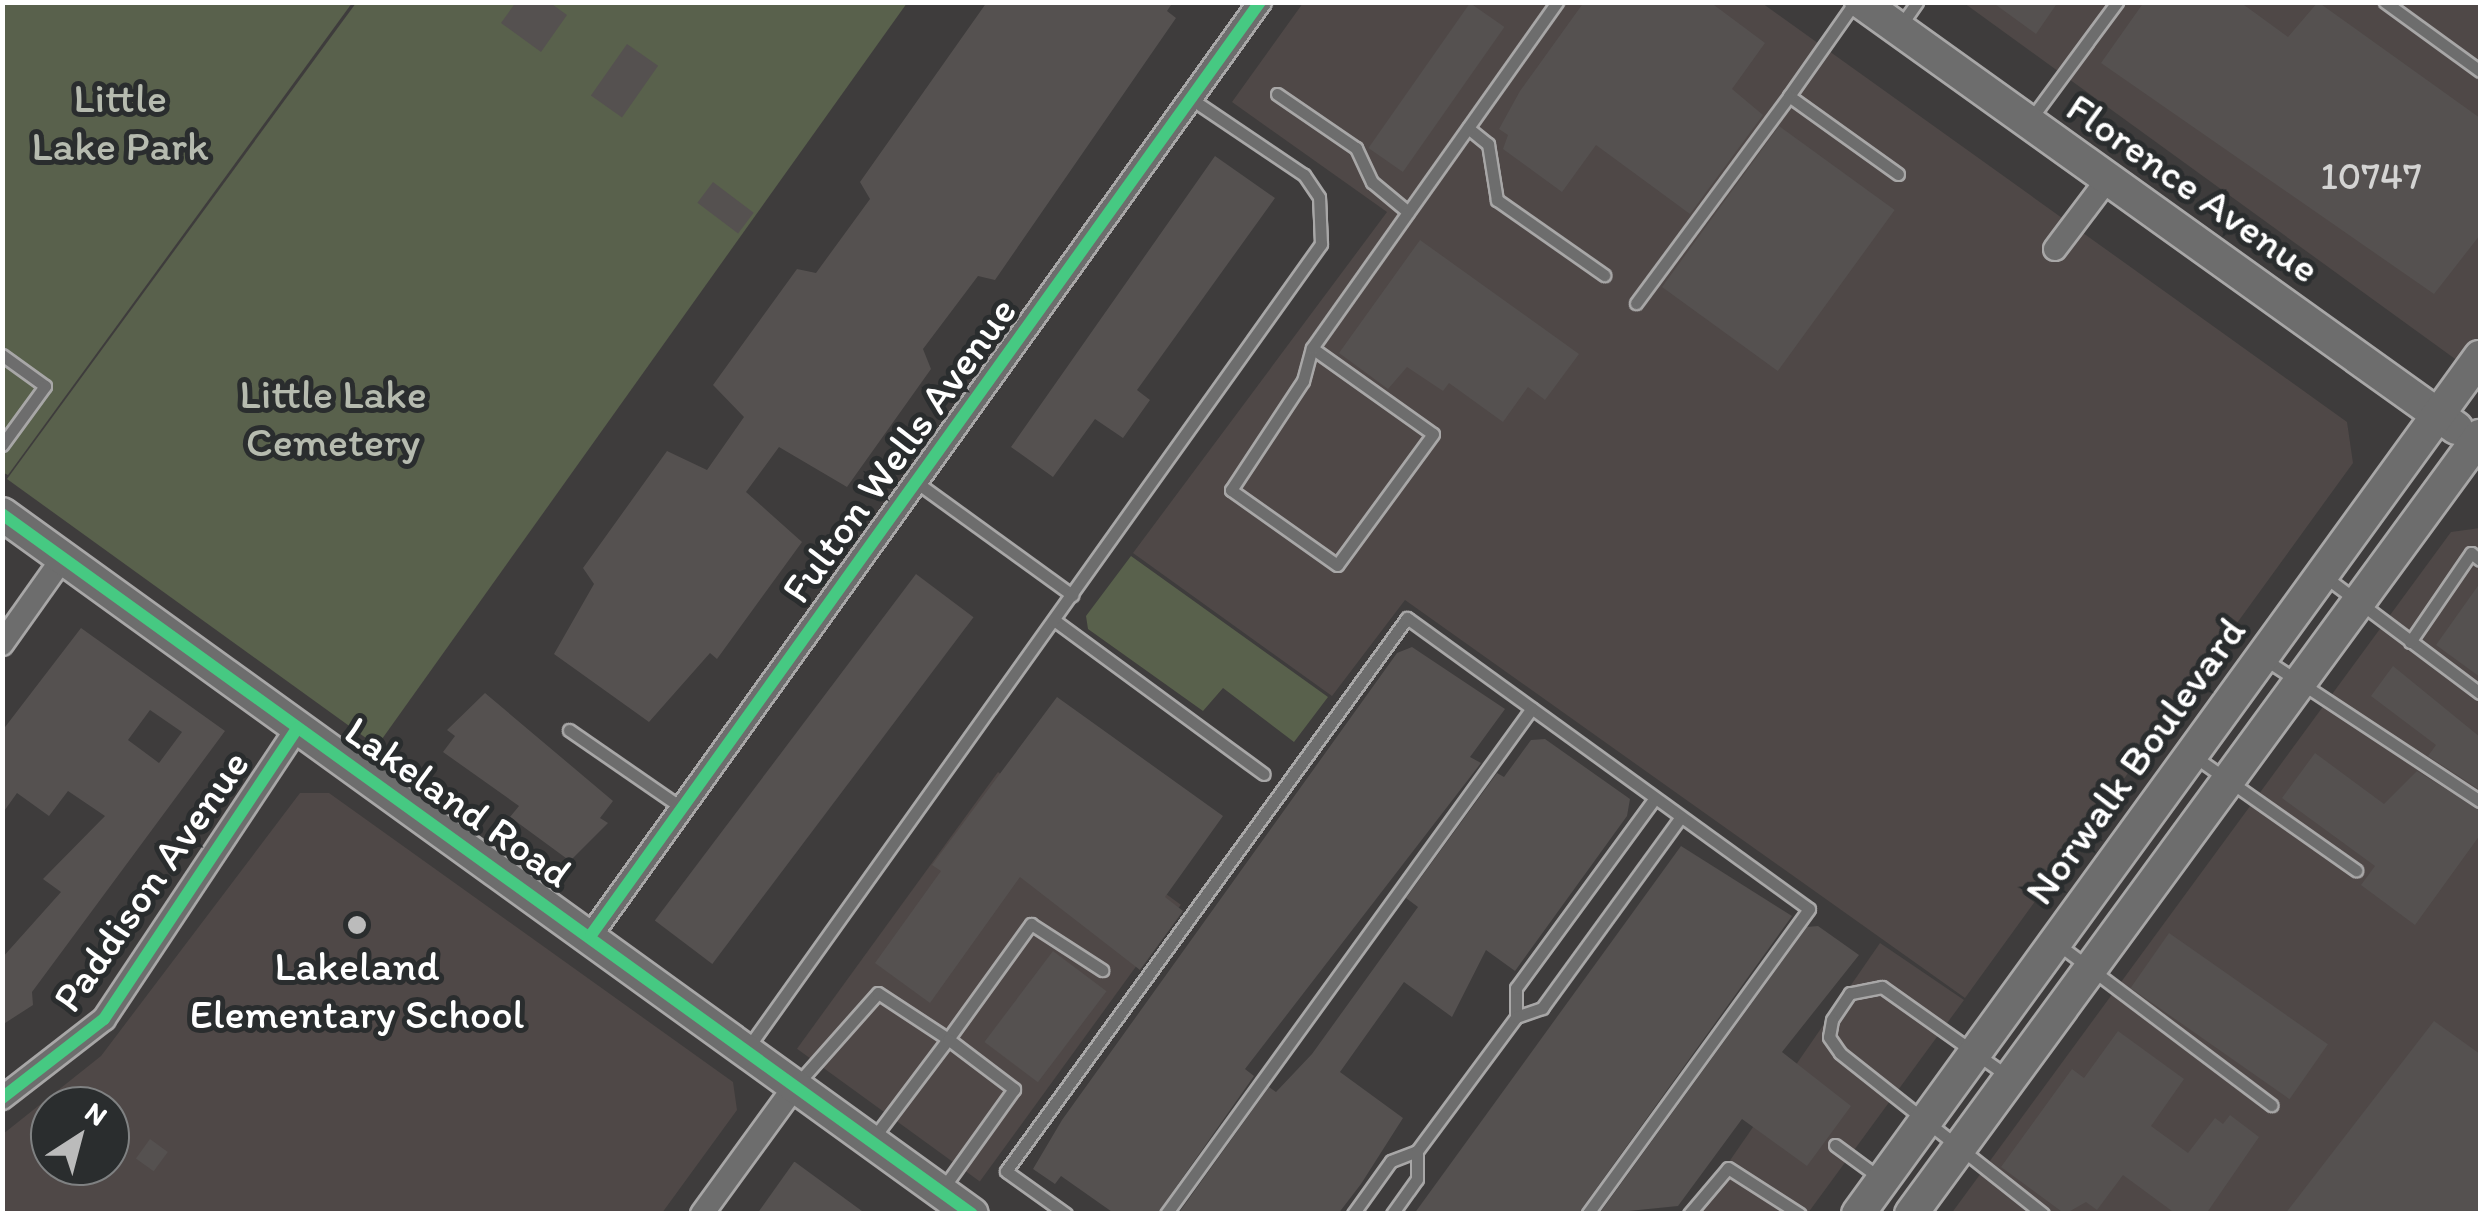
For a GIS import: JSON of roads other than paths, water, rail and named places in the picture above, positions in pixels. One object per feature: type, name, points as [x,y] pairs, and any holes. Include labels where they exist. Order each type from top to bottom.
[{"type":"main road","name":"Florence Avenue","points":[[1858,2],[1908,16],[2028,123],[2479,443]]},
{"type":"main road","name":"Norwalk Boulevard","points":[[1874,1201],[1926,1119],[2480,357]]},
{"type":"main road","name":"Norwalk Boulevard","points":[[1911,1214],[2296,682],[2479,443]]},
{"type":"main road","name":"Lakeland Road","points":[[2,514],[591,935],[972,1214]]},
{"type":"street","name":"Fulton Wells Avenue","points":[[591,935],[1260,2]]},
{"type":"street","points":[[2055,249],[2106,180]]},
{"type":"street","points":[[2,644],[63,558]]},
{"type":"street","name":"Paddison Avenue","points":[[2,1098],[104,1019],[297,728]]},
{"type":"street","points":[[702,1214],[795,1086]]},
{"type":"lane","points":[[1312,348],[1433,434],[1337,565],[1230,490],[1302,381],[1312,348],[1557,2]]},
{"type":"lane","points":[[1636,303],[1858,2]]},
{"type":"lane","points":[[2028,123],[2118,2]]},
{"type":"lane","points":[[2385,2],[2480,71]]},
{"type":"lane","points":[[1277,94],[1356,148],[1372,182],[1408,212]]},
{"type":"lane","points":[[1789,96],[1898,174]]},
{"type":"lane","points":[[746,1050],[1320,244],[1319,197],[1304,175],[1190,98]]},
{"type":"lane","points":[[1468,128],[1488,144],[1497,200],[1604,275]]},
{"type":"lane","points":[[2,355],[45,386],[2,446]]},
{"type":"lane","points":[[916,482],[1072,595]]},
{"type":"lane","points":[[2410,642],[2471,553],[2480,560]]},
{"type":"lane","points":[[2322,575],[2480,693]]},
{"type":"lane","points":[[1066,1214],[1006,1170],[1407,618],[1809,909],[1587,1214]]},
{"type":"lane","points":[[1054,620],[1264,774]]},
{"type":"lane","points":[[2262,658],[2480,802]]},
{"type":"lane","points":[[1166,1214],[1532,708]]},
{"type":"lane","points":[[569,730],[682,808]]},
{"type":"lane","points":[[2192,754],[2356,870]]},
{"type":"lane","points":[[1516,1017],[1516,988],[1655,798]]},
{"type":"lane","points":[[1353,1214],[1391,1161],[1418,1151],[1516,1017],[1542,1008],[1681,817]]},
{"type":"lane","points":[[871,1141],[1031,924],[1102,970]]},
{"type":"lane","points":[[2056,942],[2272,1105]]},
{"type":"lane","points":[[2009,1077],[1882,987],[1850,992],[1829,1037],[1957,1150],[2044,1214]]},
{"type":"lane","points":[[795,1086],[878,993],[948,1039],[1014,1090],[941,1191]]},
{"type":"lane","points":[[1835,1145],[1874,1201]]},
{"type":"lane","points":[[1392,1214],[1417,1179],[1418,1151]]},
{"type":"lane","points":[[1690,1214],[1728,1168],[1800,1214]]},
{"type":"place","name":"Lakeland Elementary School","points":[[357,925]]},
{"type":"park label","name":"Little Lake Park","points":[[120,122]]},
{"type":"park label","name":"Little Lake Cemetery","points":[[333,418]]}]
